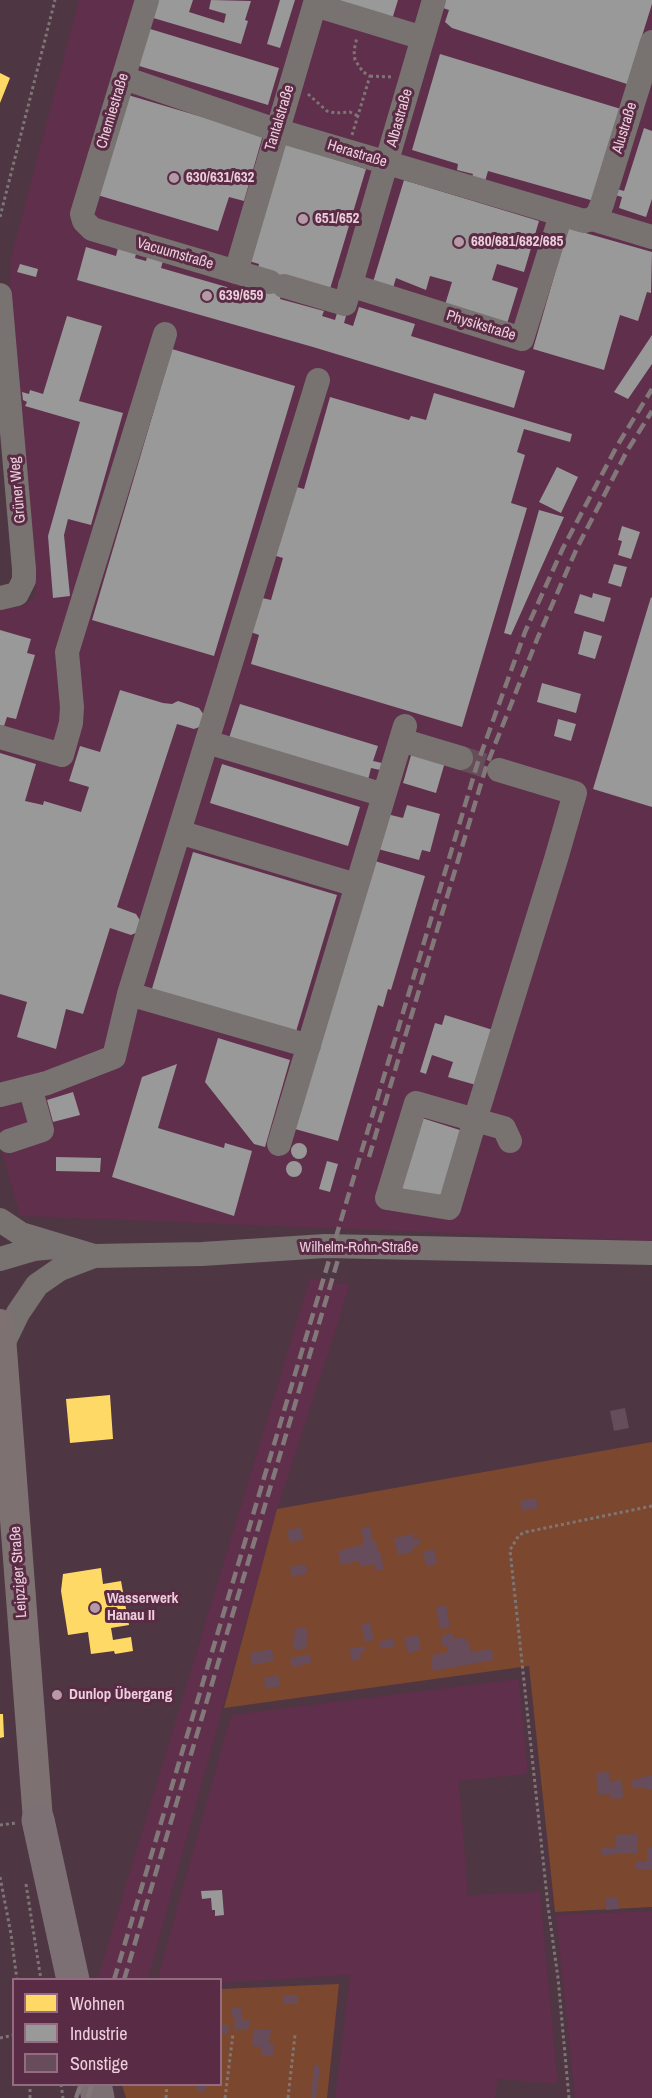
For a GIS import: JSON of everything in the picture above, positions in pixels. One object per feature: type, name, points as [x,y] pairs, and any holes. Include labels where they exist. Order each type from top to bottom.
[{"type":"highway","points":[[38,1820],[54,1978]]},
{"type":"highway","points":[[38,1820],[73,1978]]},
{"type":"main road","name":"Leipziger Straße","points":[[1,1335],[38,1820]]},
{"type":"street","name":"Chemiestraße","points":[[84,221],[82,214],[147,0]]},
{"type":"street","name":"Albastraße","points":[[347,295],[434,0]]},
{"type":"street","points":[[315,2],[362,20],[423,38]]},
{"type":"street","name":"Tantalstraße","points":[[236,272],[315,2]]},
{"type":"street","name":"Alustraße","points":[[597,214],[652,42]]},
{"type":"street","name":"Herastraße","points":[[123,78],[276,130],[561,215],[584,221],[597,214],[652,237]]},
{"type":"street","points":[[597,214],[652,225]]},
{"type":"street","name":"Physikstraße","points":[[347,295],[522,339],[561,215]]},
{"type":"street","name":"Vacuumstraße","points":[[84,221],[92,229],[277,284],[347,295]]},
{"type":"street","name":"Grüner Weg","points":[[0,295],[6,417],[24,556],[24,580],[17,594],[0,598]]},
{"type":"street","points":[[0,737],[62,755],[71,723],[72,707],[66,652],[165,334]]},
{"type":"street","points":[[0,1095],[114,1058],[129,994],[318,380]]},
{"type":"street","points":[[279,1144],[403,733],[461,758]]},
{"type":"street","points":[[207,742],[384,795]]},
{"type":"street","points":[[499,770],[575,793],[475,1120],[448,1208],[387,1198],[416,1103],[475,1120],[504,1128],[510,1141]]},
{"type":"street","points":[[179,832],[356,885]]},
{"type":"street","points":[[129,994],[309,1046]]},
{"type":"street","points":[[9,1141],[42,1130],[30,1087]]},
{"type":"street","name":"Wilhelm-Rohn-Straße","points":[[0,1220],[21,1234],[94,1256],[202,1254],[326,1246],[652,1253]]},
{"type":"street","name":"Wilhelm-Rohn-Straße","points":[[0,1260],[34,1249],[63,1246]]},
{"type":"street","name":"Wilhelm-Rohn-Straße","points":[[1,1335],[37,1285],[60,1269],[94,1256]]},
{"type":"street","name":"Wilhelm-Rohn-Straße","points":[[0,1260],[25,1267],[60,1269]]},
{"type":"path","points":[[0,217],[55,0]]},
{"type":"path","points":[[347,151],[370,76],[363,72],[355,60],[356,42],[362,20]]},
{"type":"path","points":[[288,93],[306,92],[327,111],[350,112],[358,116]]},
{"type":"path","points":[[569,2098],[558,1978],[548,1906],[510,1550],[519,1535],[526,1532],[652,1506]]},
{"type":"path","points":[[0,1877],[17,1978]]},
{"type":"path","points":[[25,1880],[41,1978]]},
{"type":"path","points":[[225,2098],[232,2034]]},
{"type":"path","points":[[288,2098],[295,2035]]},
{"type":"shaded area","points":[[79,0],[652,0],[652,1241],[20,1216],[0,1146],[0,609],[24,606],[35,596],[36,575],[19,415],[10,286],[11,257]]},
{"type":"shaded area","points":[[310,1278],[350,1285],[277,1510],[148,1978],[98,1978]]},
{"type":"shaded area","points":[[652,1442],[652,1907],[555,1912],[529,1666],[224,1708],[277,1509]]},
{"type":"shaded area","points":[[519,1679],[528,1774],[459,1781],[468,1895],[540,1892],[558,2084],[498,2079],[495,2098],[335,2098],[350,1975],[222,1983],[222,1978],[158,1978],[231,1715]]},
{"type":"shaded area","points":[[652,1911],[652,2098],[575,2098],[556,1915]]},
{"type":"shaded area","points":[[339,1984],[327,2098],[126,2098],[122,2086],[222,2086],[222,1989]]},
{"type":"building: Wohnen","points":[[0,73],[10,78],[0,103]]},
{"type":"building: Wohnen","points":[[110,1395],[113,1439],[70,1443],[66,1399]]},
{"type":"building: Wohnen","name":"Wasserwerk Hanau II","points":[[101,1568],[103,1584],[121,1581],[129,1625],[111,1628],[113,1640],[131,1637],[133,1651],[91,1654],[88,1632],[68,1635],[61,1591],[63,1574]]},
{"type":"building: Wohnen","points":[[0,1714],[3,1714],[4,1737],[0,1738]]},
{"type":"building: Industrie","points":[[154,0],[193,0],[189,12],[224,23],[226,14],[209,9],[211,0],[251,1],[241,44],[150,17]]},
{"type":"building: Industrie","points":[[280,0],[295,0],[280,48],[267,44]]},
{"type":"building: Industrie","points":[[321,0],[398,0],[390,26]]},
{"type":"building: Industrie","points":[[445,0],[652,0],[652,4],[627,84],[452,28],[445,22],[449,10],[443,8]]},
{"type":"building: Industrie","points":[[147,28],[279,68],[268,105],[136,65]]},
{"type":"building: Industrie","points":[[440,54],[621,109],[594,201],[488,171],[484,185],[471,181],[473,174],[457,170],[458,164],[412,150]]},
{"type":"building: Industrie","name":"630/631/632","points":[[128,95],[263,135],[244,201],[229,197],[218,231],[94,194]]},
{"type":"building: Industrie","points":[[644,128],[652,131],[652,199],[646,217],[619,208],[622,197],[615,195],[617,189],[624,191]]},
{"type":"building: Industrie","points":[[278,142],[366,169],[330,289],[287,276],[280,299],[324,311],[322,316],[335,320],[337,313],[346,316],[344,323],[353,326],[359,307],[415,324],[411,336],[525,371],[514,408],[313,347],[77,280],[86,247],[116,256],[118,248],[136,254],[135,258],[146,261],[147,257],[163,261],[161,268],[251,294],[259,264],[242,259]]},
{"type":"building: Industrie","name":"680/681/682/685","points":[[404,180],[539,221],[524,272],[497,264],[492,280],[518,288],[506,327],[444,308],[452,282],[430,276],[426,290],[396,278],[393,288],[373,282]]},
{"type":"building: Industrie","points":[[568,228],[652,252],[651,293],[647,292],[638,321],[620,315],[604,370],[533,349]]},
{"type":"building: Industrie","points":[[20,264],[38,269],[36,277],[17,272]]},
{"type":"building: Industrie","points":[[67,316],[102,326],[79,401],[123,413],[91,525],[68,519],[64,535],[70,596],[53,598],[48,536],[80,422],[25,406],[27,402],[23,400],[22,392],[29,394],[30,390],[43,394]]},
{"type":"building: Industrie","points":[[652,335],[652,364],[628,399],[614,392]]},
{"type":"building: Industrie","points":[[172,349],[295,386],[214,656],[92,620]]},
{"type":"building: Industrie","points":[[434,393],[572,434],[570,442],[524,429],[517,452],[525,455],[511,503],[527,508],[462,727],[251,664],[259,635],[248,631],[258,597],[271,600],[283,558],[273,555],[293,486],[304,489],[330,397],[409,420],[411,416],[426,420]]},
{"type":"building: Industrie","points":[[557,467],[578,477],[561,513],[539,502]]},
{"type":"building: Industrie","points":[[539,510],[564,517],[511,635],[504,633]]},
{"type":"building: Industrie","points":[[622,526],[640,532],[631,559],[618,555],[622,541],[618,540]]},
{"type":"building: Industrie","points":[[614,564],[627,567],[621,587],[608,583]]},
{"type":"building: Industrie","points":[[593,593],[611,598],[604,622],[574,613],[580,594],[592,598]]},
{"type":"building: Industrie","points":[[652,598],[652,807],[593,789]]},
{"type":"building: Industrie","points":[[0,630],[31,639],[27,653],[35,655],[16,719],[7,717],[4,726],[0,725]]},
{"type":"building: Industrie","points":[[584,631],[602,636],[595,659],[578,654]]},
{"type":"building: Industrie","points":[[542,683],[581,694],[576,713],[537,702]]},
{"type":"building: Industrie","points":[[120,690],[163,703],[172,704],[178,701],[199,708],[204,715],[202,726],[194,729],[177,724],[117,907],[136,914],[141,922],[138,932],[131,935],[110,928],[83,1014],[66,1009],[56,1049],[17,1037],[27,1002],[0,994],[0,753],[36,764],[25,801],[43,805],[44,801],[81,812],[89,787],[69,781],[80,746],[100,752]]},
{"type":"building: Industrie","points":[[240,704],[378,746],[373,761],[382,763],[380,770],[371,768],[368,780],[229,738]]},
{"type":"building: Industrie","points":[[558,719],[576,724],[571,741],[554,736]]},
{"type":"building: Industrie","points":[[412,752],[445,762],[436,793],[403,783]]},
{"type":"building: Industrie","points":[[222,764],[360,807],[348,846],[210,803]]},
{"type":"building: Industrie","points":[[407,805],[440,814],[430,852],[422,850],[419,860],[378,849],[387,814],[403,818]]},
{"type":"building: Industrie","points":[[193,852],[337,895],[295,1035],[151,992]]},
{"type":"building: Industrie","points":[[375,861],[425,876],[391,990],[388,989],[383,1007],[378,1005],[338,1141],[295,1129]]},
{"type":"building: Industrie","points":[[445,1015],[493,1030],[476,1085],[448,1077],[453,1062],[432,1055],[426,1074],[420,1072],[435,1023],[442,1025]]},
{"type":"building: Industrie","points":[[218,1038],[290,1060],[265,1147],[254,1144],[205,1082]]},
{"type":"building: Industrie","points":[[177,1064],[158,1128],[224,1148],[225,1143],[252,1151],[234,1216],[112,1177],[142,1077]]},
{"type":"building: Industrie","points":[[73,1092],[80,1115],[53,1122],[47,1100]]},
{"type":"building: Industrie","points":[[422,1118],[463,1131],[442,1201],[400,1188]]},
{"type":"building: Industrie","points":[[299,1143],[305,1145],[307,1151],[305,1157],[299,1159],[293,1157],[291,1151],[293,1145]]},
{"type":"building: Industrie","points":[[56,1157],[101,1158],[100,1172],[56,1171]]},
{"type":"building: Industrie","points":[[294,1161],[300,1163],[302,1169],[300,1175],[294,1177],[288,1175],[286,1169],[288,1163]]},
{"type":"building: Industrie","points":[[327,1161],[338,1164],[330,1192],[319,1189]]},
{"type":"building: Industrie","points":[[222,1890],[224,1915],[215,1916],[211,1898],[202,1899],[201,1891]]},
{"type":"building: Sonstige","points":[[625,1408],[629,1428],[614,1431],[610,1411]]},
{"type":"building: Sonstige","points":[[536,1498],[538,1508],[522,1511],[520,1501]]},
{"type":"building: Sonstige","points":[[370,1526],[373,1542],[376,1542],[384,1569],[376,1571],[374,1564],[361,1567],[359,1561],[341,1565],[338,1551],[364,1544],[361,1528]]},
{"type":"building: Sonstige","points":[[300,1527],[304,1539],[290,1543],[287,1531]]},
{"type":"building: Sonstige","points":[[413,1534],[414,1539],[419,1538],[420,1545],[412,1547],[413,1552],[398,1555],[394,1538]]},
{"type":"building: Sonstige","points":[[434,1549],[437,1564],[426,1566],[423,1552]]},
{"type":"building: Sonstige","points":[[305,1564],[308,1573],[292,1577],[290,1567]]},
{"type":"building: Sonstige","points":[[446,1605],[450,1627],[440,1629],[436,1607]]},
{"type":"building: Sonstige","points":[[370,1622],[374,1640],[365,1642],[361,1625]]},
{"type":"building: Sonstige","points":[[306,1627],[307,1648],[294,1650],[292,1639],[295,1638],[294,1629]]},
{"type":"building: Sonstige","points":[[453,1633],[454,1639],[465,1637],[466,1642],[469,1641],[471,1652],[492,1649],[493,1660],[433,1671],[432,1655],[448,1652],[447,1646],[443,1647],[441,1636]]},
{"type":"building: Sonstige","points":[[418,1635],[421,1649],[408,1653],[404,1638]]},
{"type":"building: Sonstige","points":[[393,1638],[395,1646],[381,1649],[379,1642]]},
{"type":"building: Sonstige","points":[[364,1646],[365,1652],[359,1653],[361,1659],[352,1661],[349,1649]]},
{"type":"building: Sonstige","points":[[272,1649],[274,1661],[252,1665],[250,1653]]},
{"type":"building: Sonstige","points":[[310,1654],[311,1663],[292,1667],[290,1658]]},
{"type":"building: Sonstige","points":[[278,1675],[280,1686],[265,1689],[264,1678]]},
{"type":"building: Sonstige","points":[[609,1772],[609,1781],[622,1780],[623,1798],[611,1799],[610,1794],[598,1795],[596,1773]]},
{"type":"building: Sonstige","points":[[652,1775],[652,1789],[646,1790],[645,1787],[633,1789],[632,1780]]},
{"type":"building: Sonstige","points":[[637,1834],[638,1853],[602,1855],[602,1848],[616,1847],[615,1835]]},
{"type":"building: Sonstige","points":[[647,1848],[652,1848],[652,1869],[636,1869],[636,1862],[647,1861]]},
{"type":"building: Sonstige","points":[[606,1898],[618,1898],[619,1909],[606,1910]]},
{"type":"building: Sonstige","points":[[284,1995],[298,1995],[298,2004],[283,2004]]},
{"type":"building: Sonstige","points":[[232,2007],[242,2008],[242,2019],[250,2019],[248,2030],[234,2029],[235,2018],[231,2017]]},
{"type":"building: Sonstige","points":[[222,2025],[229,2025],[228,2034],[222,2034]]},
{"type":"building: Sonstige","points":[[254,2029],[271,2030],[269,2043],[274,2044],[273,2056],[261,2055],[261,2047],[252,2046]]},
{"type":"building: Sonstige","points":[[314,2065],[320,2066],[316,2098],[311,2098]]},
{"type":"building: Sonstige","points":[[197,2086],[206,2086],[205,2092],[196,2090]]},
{"type":"tunnel","points":[[461,758],[499,770]]},
{"type":"railway","points":[[115,1978],[477,765],[525,632],[563,548],[617,446],[652,389]]},
{"type":"railway","points":[[369,1157],[486,767],[538,637],[577,548],[627,451],[652,411]]},
{"type":"railway","points":[[125,1978],[342,1246]]},
{"type":"railway","points":[[76,2098],[80,2086]]},
{"type":"railway","points":[[88,2098],[91,2086]]},
{"type":"place","name":"630/631/632","points":[[174,178]]},
{"type":"place","name":"651/652","points":[[303,219]]},
{"type":"place","name":"680/681/682/685","points":[[459,242]]},
{"type":"place","name":"639/659","points":[[207,296]]},
{"type":"place","name":"Wasserwerk Hanau II","points":[[95,1608]]},
{"type":"place","name":"Dunlop Übergang","points":[[57,1695]]}]
